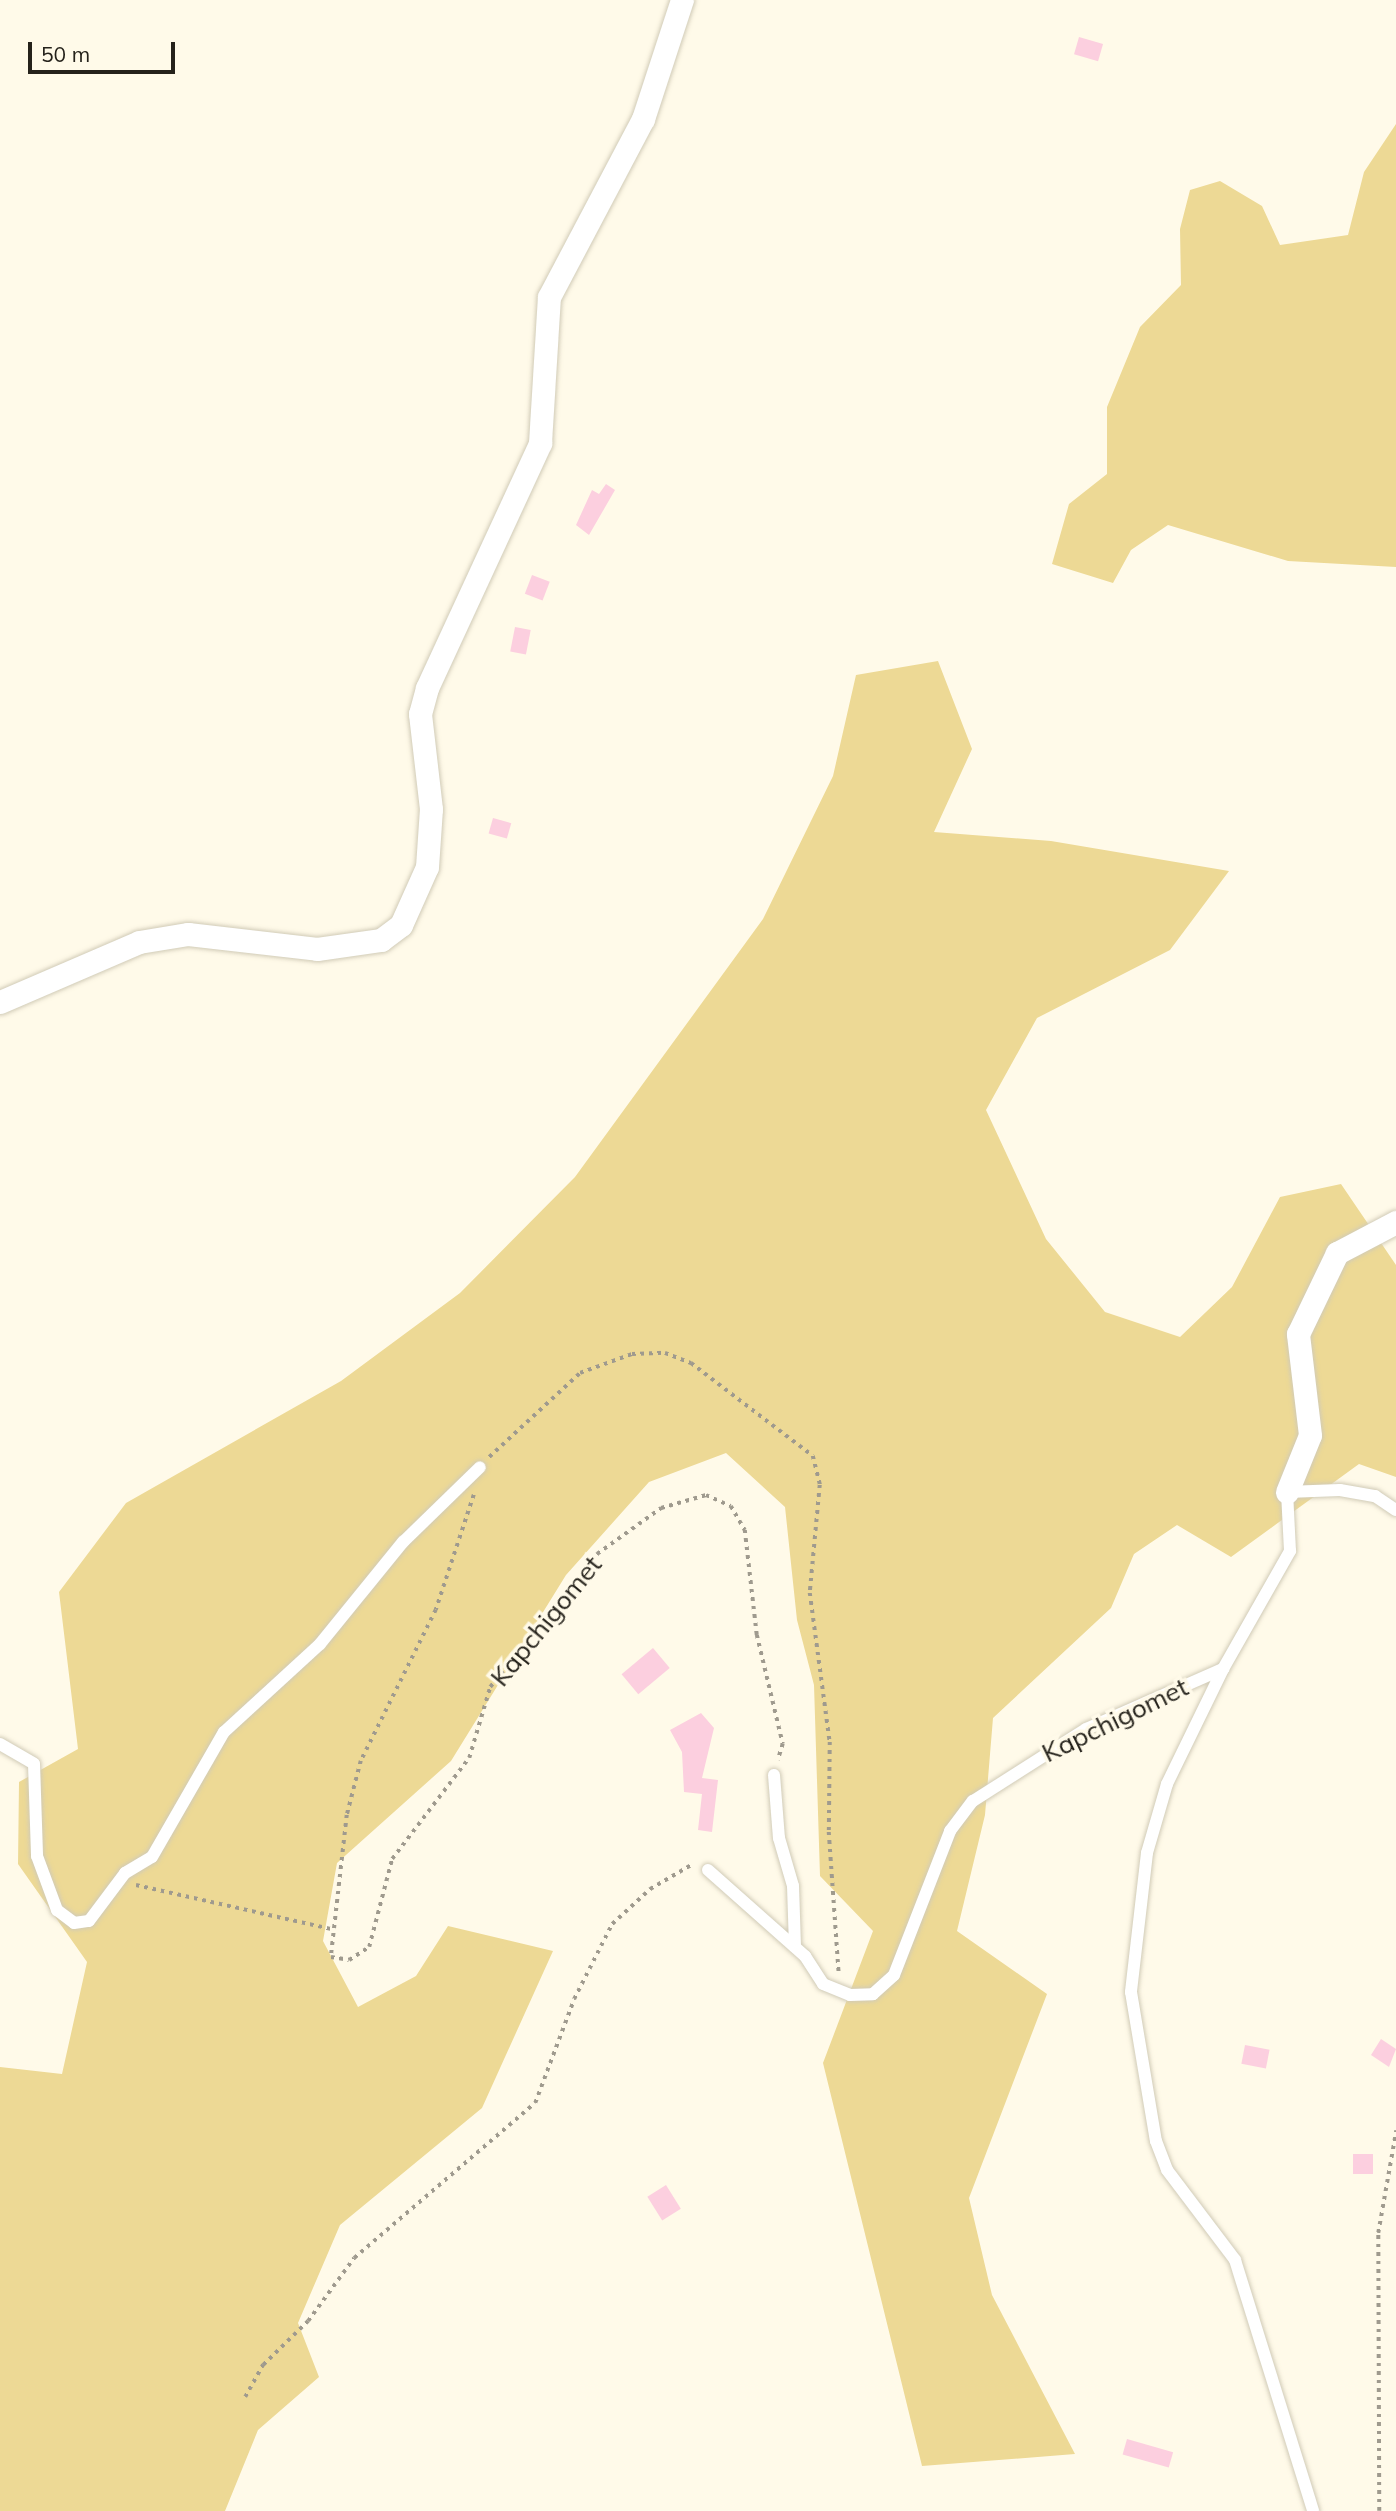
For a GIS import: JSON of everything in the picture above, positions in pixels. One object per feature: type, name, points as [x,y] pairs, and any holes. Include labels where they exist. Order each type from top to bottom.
[{"type":"street","points":[[0,1002],[139,942],[188,934],[317,949],[381,940],[401,925],[427,867],[431,809],[420,714],[427,688],[540,443],[549,298],[643,119],[682,0]]},
{"type":"street","points":[[1287,1492],[1310,1435],[1298,1334],[1337,1253],[1396,1222]]},
{"type":"lane","points":[[0,1744],[34,1764],[37,1856],[57,1909],[74,1923],[89,1921],[117,1880],[152,1857],[224,1732],[320,1644],[403,1542],[480,1467]]},
{"type":"lane","points":[[1313,2511],[1235,2260],[1167,2170],[1156,2141],[1131,1992],[1147,1853],[1167,1784],[1223,1669],[1290,1551],[1287,1492],[1340,1490],[1375,1496],[1396,1510]]},
{"type":"lane","name":"Kapchigomet","points":[[840,1991],[873,1994],[894,1975],[950,1831],[973,1801],[1086,1729],[1223,1669]]},
{"type":"lane","points":[[774,1775],[779,1838],[793,1886],[794,1947]]},
{"type":"lane","points":[[708,1870],[794,1947],[816,1979],[840,1991]]},
{"type":"path","points":[[480,1467],[580,1373],[632,1354],[665,1353],[691,1363],[813,1456],[820,1485],[810,1593],[830,1742],[828,1832],[840,1991]]},
{"type":"path","name":"Kapchigomet","points":[[480,1467],[464,1536],[436,1611],[361,1761],[347,1815],[331,1957],[338,1962],[369,1947],[392,1858],[469,1758],[489,1686],[597,1554],[661,1508],[691,1497],[706,1495],[732,1506],[745,1530],[757,1635],[783,1744],[774,1775]]},
{"type":"path","points":[[245,2397],[263,2365],[307,2321],[354,2258],[400,2225],[535,2103],[574,1999],[612,1924],[650,1889],[691,1864],[708,1870]]},
{"type":"path","points":[[117,1880],[335,1930]]},
{"type":"path","points":[[1379,2511],[1378,2233],[1396,2132]]},
{"type":"shaded area","points":[[1396,124],[1396,567],[1288,561],[1168,525],[1131,550],[1113,583],[1052,564],[1069,504],[1107,474],[1107,407],[1140,327],[1181,285],[1180,229],[1190,190],[1220,181],[1262,206],[1280,245],[1348,235],[1364,172]]},
{"type":"shaded area","points":[[938,661],[972,749],[934,832],[1051,841],[1229,871],[1170,950],[1037,1018],[986,1110],[1046,1239],[1105,1312],[1180,1337],[1232,1287],[1280,1197],[1341,1184],[1396,1265],[1396,1477],[1359,1464],[1231,1557],[1177,1525],[1134,1554],[1111,1608],[993,1718],[985,1815],[957,1931],[1047,1994],[969,2198],[992,2295],[1075,2454],[922,2466],[823,2063],[873,1931],[820,1876],[814,1685],[797,1620],[785,1507],[726,1453],[649,1482],[566,1575],[451,1761],[337,1863],[323,1941],[358,2007],[416,1976],[448,1926],[553,1951],[482,2108],[340,2225],[298,2323],[319,2377],[258,2430],[225,2511],[0,2511],[0,2067],[62,2074],[87,1962],[18,1864],[19,1782],[78,1749],[59,1592],[126,1503],[341,1381],[460,1293],[575,1177],[763,919],[833,776],[856,675]]},
{"type":"building","points":[[1079,37],[1103,44],[1098,61],[1074,54]]},
{"type":"building","points":[[606,484],[615,490],[589,535],[576,525],[592,490],[599,494]]},
{"type":"building","points":[[532,575],[550,582],[543,600],[525,594]]},
{"type":"building","points":[[515,627],[531,630],[526,655],[510,652]]},
{"type":"building","points":[[493,818],[511,823],[507,839],[489,833]]},
{"type":"building","points":[[653,1648],[670,1668],[638,1694],[622,1674]]},
{"type":"building","points":[[701,1713],[714,1728],[702,1778],[718,1780],[712,1832],[698,1830],[702,1794],[684,1792],[682,1752],[670,1730]]},
{"type":"building","points":[[1381,2039],[1396,2049],[1389,2067],[1371,2055]]},
{"type":"building","points":[[1245,2045],[1270,2050],[1266,2068],[1241,2064]]},
{"type":"building","points":[[1353,2154],[1373,2154],[1373,2174],[1353,2174]]},
{"type":"building","points":[[666,2185],[681,2209],[662,2220],[647,2197]]},
{"type":"building","points":[[1127,2439],[1173,2452],[1169,2468],[1123,2454]]}]
